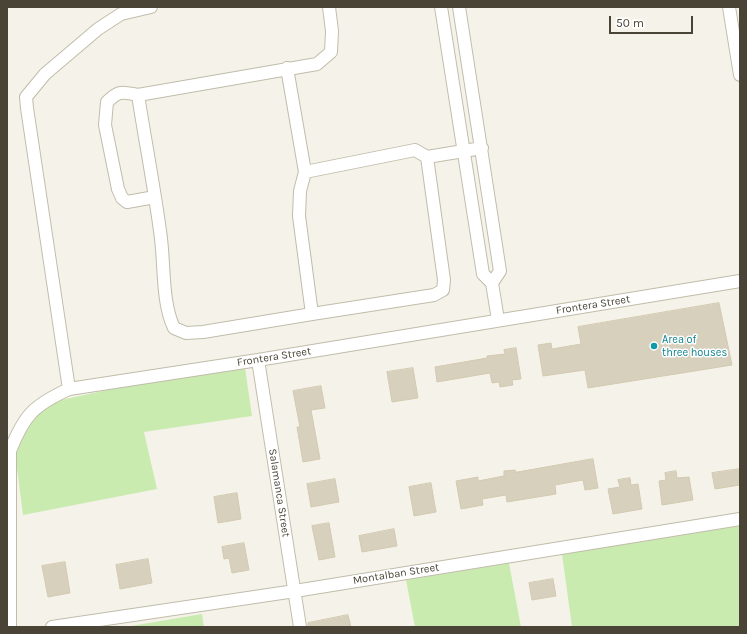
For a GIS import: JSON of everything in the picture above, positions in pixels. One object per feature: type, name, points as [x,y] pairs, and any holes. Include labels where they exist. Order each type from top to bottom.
[{"type":"street","points":[[69,388],[26,108],[26,97],[45,74],[98,29],[121,14],[151,7]]},
{"type":"street","points":[[155,197],[127,202],[122,198],[118,189],[105,125],[107,102],[115,94],[121,92],[138,95],[317,64],[331,52],[332,31],[329,7]]},
{"type":"street","points":[[441,7],[483,274],[492,283],[498,320]]},
{"type":"street","points":[[459,7],[500,271],[492,283]]},
{"type":"street","points":[[729,7],[740,75]]},
{"type":"street","points":[[287,68],[304,172],[300,191],[298,216],[312,314]]},
{"type":"street","points":[[138,95],[161,232],[165,289],[171,321],[174,328],[186,334],[434,295],[443,290],[444,280],[427,157]]},
{"type":"street","points":[[304,172],[415,150],[427,157],[482,148]]},
{"type":"street","name":"Frontera Street","points":[[10,627],[10,451],[18,430],[30,413],[42,402],[69,388],[258,360],[740,281]]},
{"type":"street","name":"Salamanca Street","points":[[258,360],[300,627]]},
{"type":"street","name":"Montalban Street","points":[[52,627],[295,591],[740,519]]},
{"type":"green space","points":[[245,368],[252,416],[144,432],[157,489],[23,515],[15,453],[23,434],[35,418],[46,407],[61,400],[112,389]]},
{"type":"green space","points":[[740,526],[740,627],[572,627],[562,554]]},
{"type":"green space","points":[[509,563],[521,627],[415,627],[406,580]]},
{"type":"green space","points":[[202,614],[204,627],[125,627]]},
{"type":"building","name":"Area of three houses","points":[[719,303],[732,365],[588,388],[585,370],[543,376],[538,345],[551,343],[552,349],[581,344],[578,327]]},
{"type":"building","points":[[516,348],[521,379],[512,380],[513,385],[500,387],[499,382],[492,383],[490,373],[437,382],[435,367],[487,358],[487,356],[505,354],[504,350]]},
{"type":"building","points":[[413,368],[418,398],[392,402],[387,372]]},
{"type":"building","points":[[321,386],[325,408],[311,410],[320,459],[303,462],[297,427],[300,427],[293,391]]},
{"type":"building","points":[[593,459],[598,488],[585,490],[583,480],[555,485],[556,494],[507,502],[506,495],[482,499],[483,505],[461,509],[456,481],[478,477],[478,481],[504,476],[504,471],[515,470],[516,472]]},
{"type":"building","points":[[740,469],[740,485],[715,489],[712,473]]},
{"type":"building","points":[[676,471],[677,478],[689,477],[693,500],[662,505],[659,481],[666,480],[665,473]]},
{"type":"building","points":[[630,478],[631,485],[638,484],[642,509],[613,514],[608,489],[620,487],[618,480]]},
{"type":"building","points":[[335,479],[339,502],[311,507],[307,484]]},
{"type":"building","points":[[431,483],[436,512],[414,516],[409,487]]},
{"type":"building","points":[[237,493],[241,519],[218,523],[214,497]]},
{"type":"building","points":[[329,523],[335,557],[319,560],[312,526]]},
{"type":"building","points":[[394,529],[397,546],[362,552],[359,536]]},
{"type":"building","points":[[244,543],[249,570],[232,573],[229,558],[224,559],[222,547]]},
{"type":"building","points":[[148,559],[152,583],[120,589],[116,565]]},
{"type":"building","points":[[65,562],[70,593],[48,597],[42,566]]},
{"type":"building","points":[[553,579],[556,596],[532,600],[529,583]]},
{"type":"building","points":[[348,615],[351,627],[308,627],[308,623]]},
{"type":"place","name":"Area of three houses","points":[[654,346]]}]
